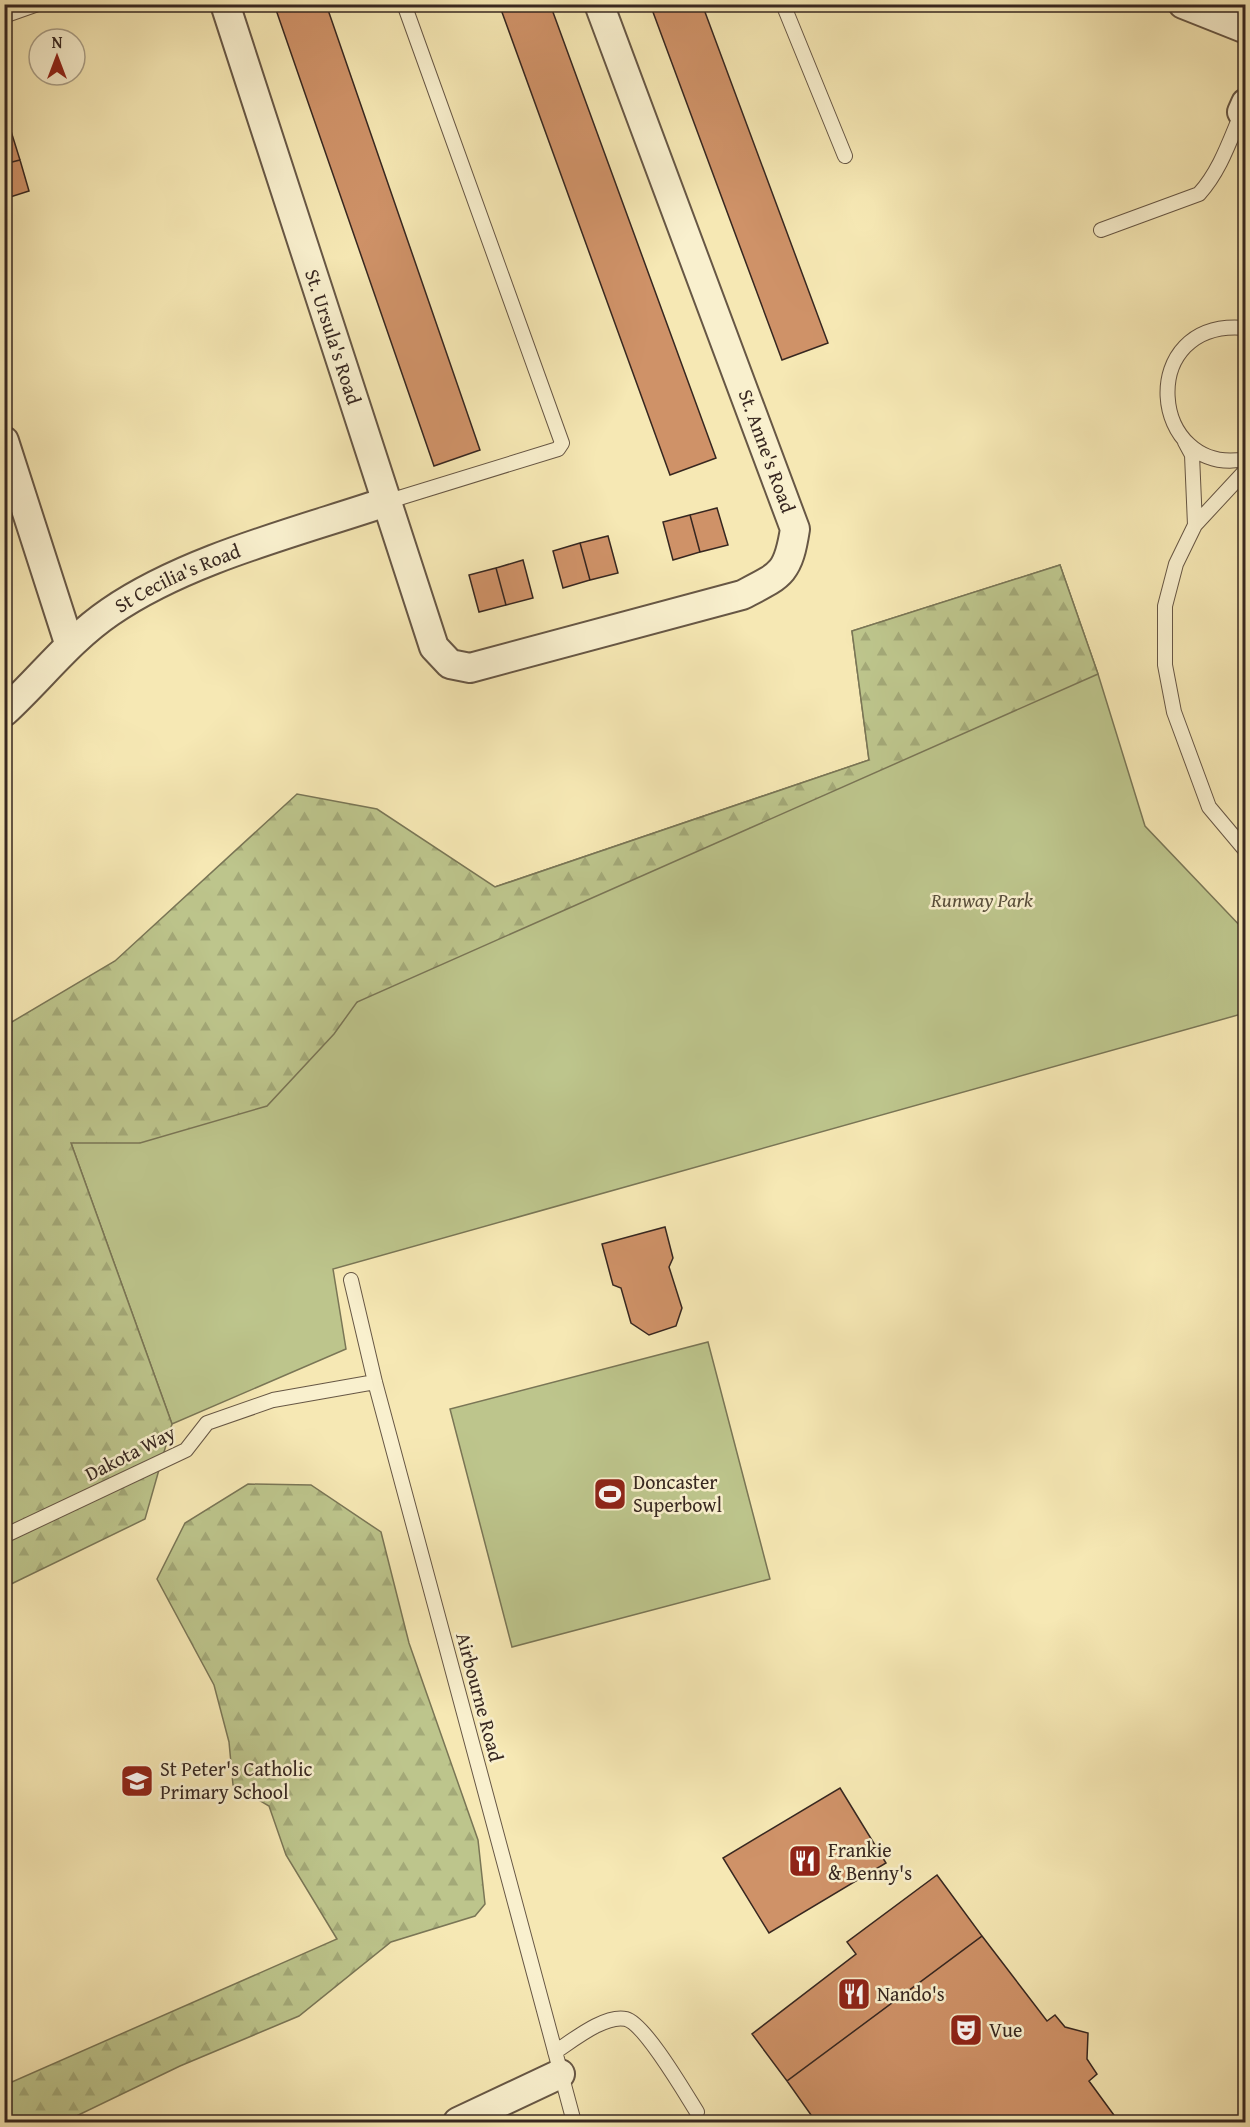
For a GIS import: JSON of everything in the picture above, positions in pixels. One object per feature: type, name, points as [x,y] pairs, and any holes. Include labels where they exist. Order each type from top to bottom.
[{"type":"street","name":"St. Ursula's Road","points":[[225,4],[434,647],[450,664]]},
{"type":"street","name":"St. Anne's Road","points":[[450,664],[470,668],[742,595],[774,579],[790,559],[795,529],[599,4]]},
{"type":"street","points":[[1184,4],[1245,29]]},
{"type":"street","points":[[4,441],[69,643]]},
{"type":"street","name":"St Cecilia's Road","points":[[4,712],[33,686],[69,643],[111,611],[157,584],[215,560],[386,502]]},
{"type":"street","points":[[458,2122],[558,2063]]},
{"type":"lane","points":[[4,16],[38,4]]},
{"type":"lane","points":[[386,502],[558,449],[562,443],[404,4]]},
{"type":"lane","points":[[783,4],[845,156]]},
{"type":"lane","points":[[1101,230],[1199,194],[1210,182],[1223,157],[1244,107]]},
{"type":"lane","points":[[1195,525],[1192,455],[1170,418],[1167,405],[1167,382],[1174,360],[1185,345],[1204,332],[1227,326],[1245,328]]},
{"type":"lane","points":[[1183,438],[1212,458],[1236,461],[1245,459]]},
{"type":"lane","points":[[1245,470],[1195,525],[1176,564],[1166,606],[1166,665],[1174,712],[1209,807],[1245,851]]},
{"type":"lane","name":"Airbourne Road","points":[[351,1280],[375,1382],[574,2122]]},
{"type":"lane","name":"Dakota Way","points":[[4,1536],[186,1450],[207,1423],[273,1400],[375,1382]]},
{"type":"lane","points":[[558,2063],[594,2027],[609,2021],[626,2019],[641,2028],[697,2112]]},
{"type":"green space","name":"Runway Park","points":[[1060,565],[1098,674],[1145,826],[1245,931],[1245,1013],[333,1269],[346,1349],[172,1424],[71,1143],[357,1002],[495,887],[869,760],[852,631]]},
{"type":"green space","points":[[1060,565],[1098,674],[357,1002],[334,1034],[267,1106],[140,1143],[71,1143],[172,1424],[145,1519],[5,1587],[5,1026],[115,961],[297,794],[377,809],[495,887],[869,760],[852,631]]},
{"type":"green space","name":"Doncaster Superbowl","points":[[708,1342],[770,1579],[512,1647],[450,1409]]},
{"type":"green space","points":[[248,1484],[311,1485],[381,1532],[409,1643],[478,1840],[485,1904],[475,1916],[391,1942],[299,2016],[180,2066],[64,2122],[5,2122],[5,2085],[337,1939],[286,1855],[269,1806],[233,1785],[229,1742],[214,1685],[157,1579],[185,1523]]},
{"type":"building","points":[[274,4],[326,4],[480,450],[434,466]]},
{"type":"building","points":[[499,4],[550,4],[716,458],[670,475]]},
{"type":"building","points":[[650,4],[702,4],[828,343],[782,360]]},
{"type":"building","points":[[10,128],[20,160],[4,164],[4,130]]},
{"type":"building","points":[[20,160],[29,191],[4,199],[4,164]]},
{"type":"building","points":[[717,508],[728,545],[700,552],[690,515]]},
{"type":"building","points":[[690,515],[700,552],[673,560],[663,522]]},
{"type":"building","points":[[608,536],[618,573],[590,580],[580,543]]},
{"type":"building","points":[[580,543],[590,580],[563,588],[553,551]]},
{"type":"building","points":[[523,560],[533,598],[506,605],[496,568]]},
{"type":"building","points":[[496,568],[506,605],[479,612],[469,575]]},
{"type":"building","points":[[665,1227],[673,1258],[669,1267],[682,1308],[676,1326],[649,1335],[631,1323],[621,1288],[613,1285],[602,1244]]},
{"type":"building","name":"Frankie & Benny's","points":[[840,1788],[886,1863],[769,1933],[723,1858]]},
{"type":"building","name":"Nando's","points":[[937,1875],[982,1936],[787,2081],[752,2034],[856,1954],[847,1942]]},
{"type":"building","name":"Vue","points":[[982,1936],[1047,2021],[1055,2015],[1065,2027],[1088,2033],[1087,2059],[1097,2074],[1089,2081],[1119,2122],[816,2122],[787,2081]]},
{"type":"place","name":"Doncaster Superbowl","points":[[610,1494]]},
{"type":"place","name":"St Peter's Catholic Primary School","points":[[137,1781]]},
{"type":"place","name":"Frankie & Benny's","points":[[805,1861]]},
{"type":"place","name":"Nando's","points":[[854,1994]]},
{"type":"place","name":"Vue","points":[[966,2030]]}]
